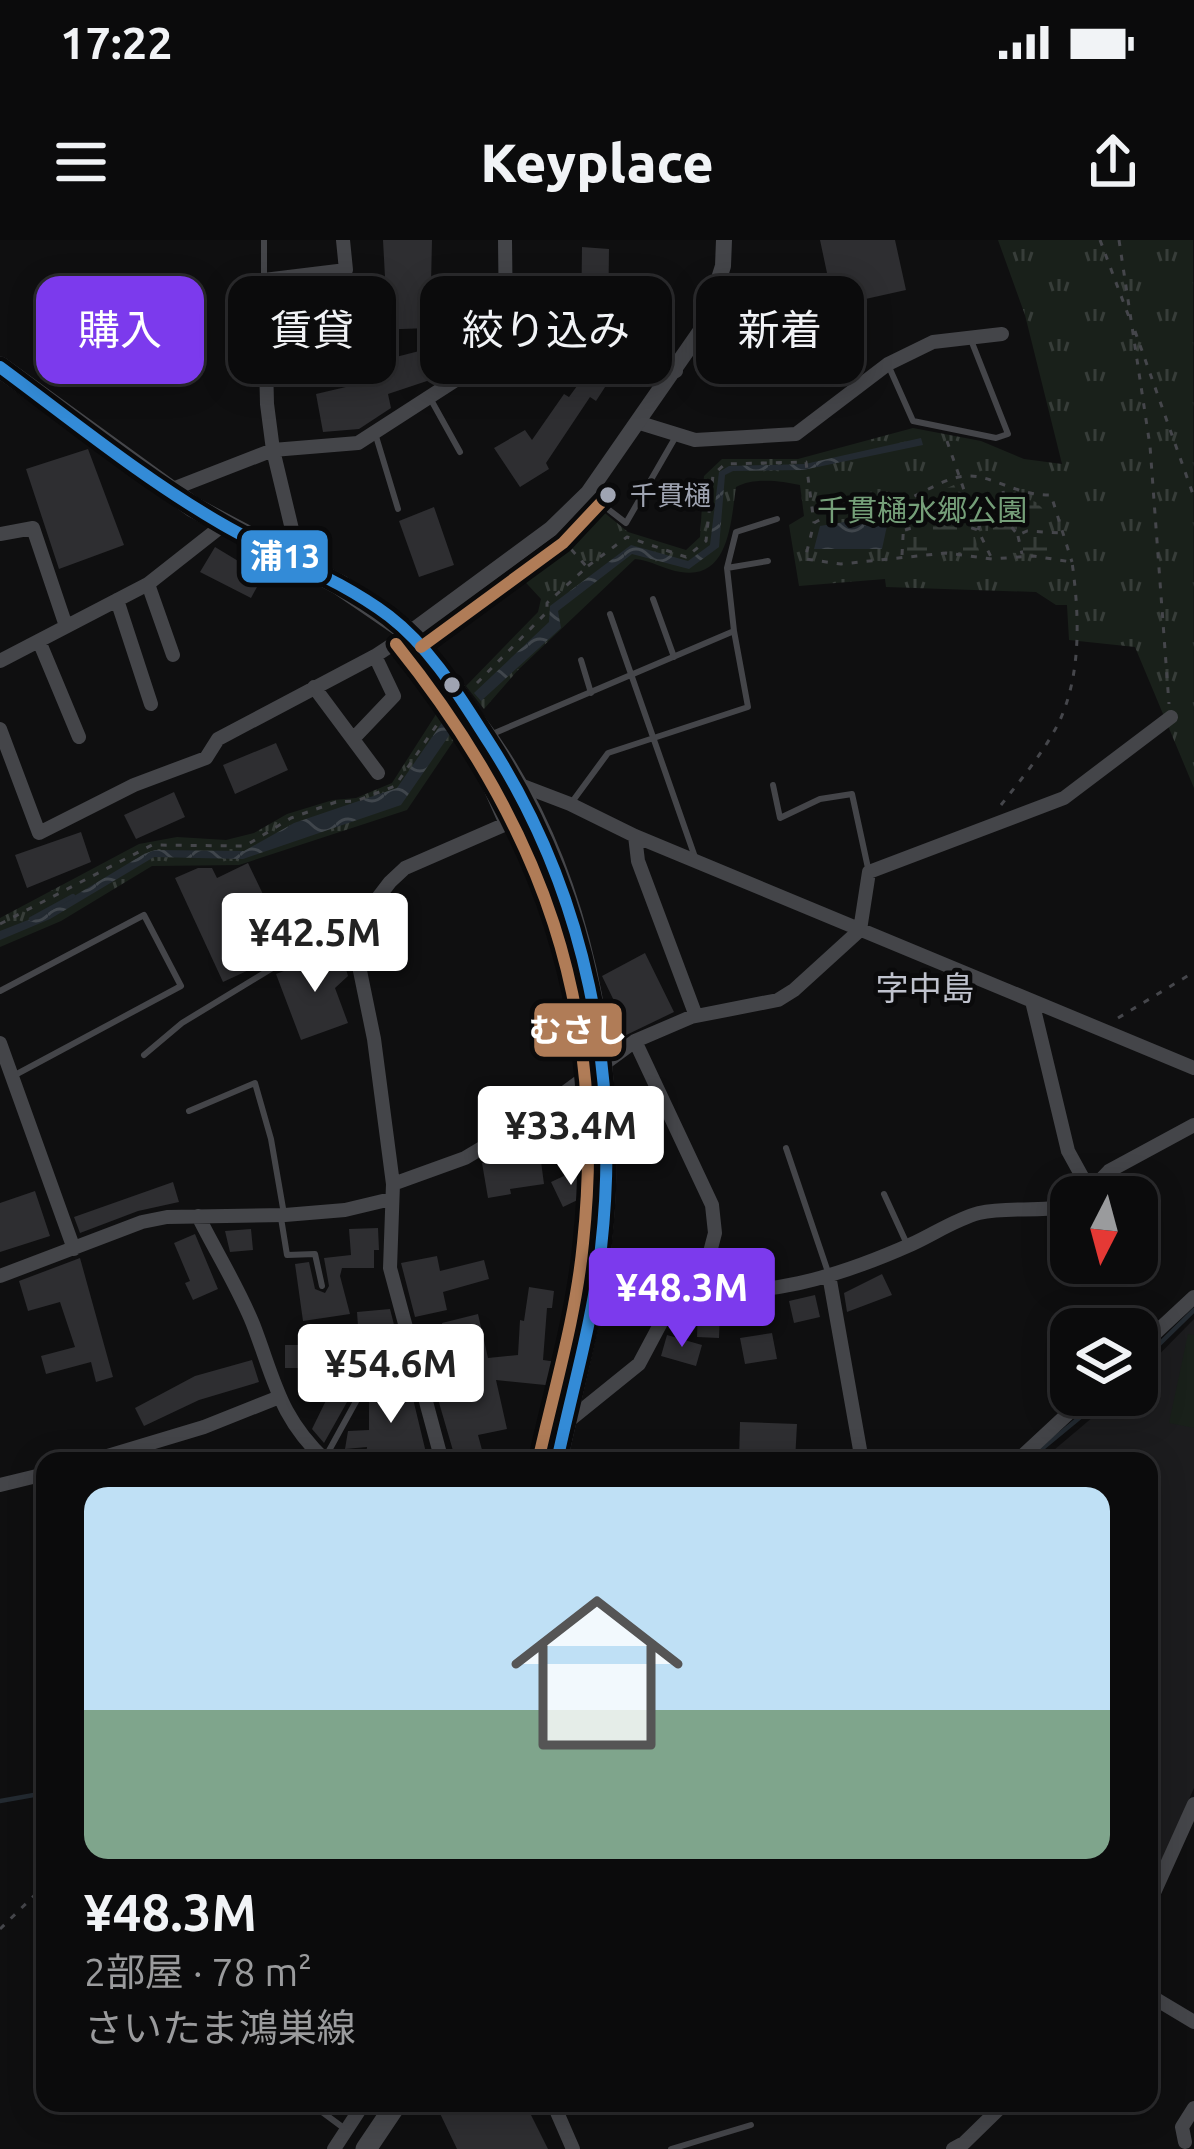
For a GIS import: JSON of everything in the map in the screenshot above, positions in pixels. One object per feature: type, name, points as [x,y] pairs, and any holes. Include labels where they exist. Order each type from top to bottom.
[{"type":"main road","points":[[0,367],[223,525],[340,585],[410,633],[460,695],[515,783],[579,939],[603,1066],[608,1150],[600,1250],[559,1452]]},
{"type":"main road","points":[[366,2149],[391,2112]]},
{"type":"street","points":[[297,276],[346,270],[343,240]]},
{"type":"street","points":[[505,240],[505,276]]},
{"type":"street","points":[[0,728],[39,833],[134,785],[206,758],[218,739],[410,633],[551,529],[588,493],[676,371],[710,312],[724,240]]},
{"type":"street","points":[[640,423],[695,440],[796,434],[888,364],[933,342],[1002,334]]},
{"type":"street","points":[[672,369],[676,371]]},
{"type":"street","points":[[267,384],[273,450],[296,546],[291,561]]},
{"type":"street","points":[[170,490],[273,450],[358,443],[451,384]]},
{"type":"street","points":[[0,661],[148,584],[223,525]]},
{"type":"street","points":[[0,534],[33,528],[66,626]]},
{"type":"street","points":[[148,584],[173,655]]},
{"type":"street","points":[[117,600],[151,704]]},
{"type":"street","points":[[39,640],[79,737]]},
{"type":"street","points":[[353,739],[394,696],[375,656]]},
{"type":"street","points":[[314,687],[378,772]]},
{"type":"street","points":[[0,1276],[142,1222],[345,1210],[465,1158],[522,1124],[635,1041],[696,1016],[778,1000],[860,930],[869,872],[1064,798],[1171,717]]},
{"type":"street","points":[[440,1452],[389,1268],[392,1191],[374,1039],[359,966],[377,899],[405,868],[506,824],[484,774],[503,762]]},
{"type":"street","points":[[515,783],[1194,1068]]},
{"type":"street","points":[[635,836],[638,861],[696,1016]]},
{"type":"street","points":[[1032,1001],[1058,1120],[1079,1176]]},
{"type":"street","points":[[565,1424],[639,1364],[680,1287],[709,1256],[715,1233],[712,1205],[635,1041]]},
{"type":"street","points":[[0,1043],[74,1249]]},
{"type":"street","points":[[1104,1176],[1194,1125]]},
{"type":"street","points":[[680,1287],[717,1293],[778,1290],[908,1246],[984,1212],[1050,1208]]},
{"type":"street","points":[[198,1216],[252,1322],[277,1398],[297,1433],[316,1452]]},
{"type":"street","points":[[829,1275],[860,1452]]},
{"type":"street","points":[[1158,1330],[1194,1297]]},
{"type":"street","points":[[120,1452],[277,1398]]},
{"type":"street","points":[[1027,1452],[1065,1416]]},
{"type":"street","points":[[0,1485],[36,1476]]},
{"type":"street","points":[[1158,1884],[1194,1804]]},
{"type":"street","points":[[1158,2000],[1194,2021]]},
{"type":"street","points":[[1186,2146],[1182,2127],[1194,2108]]},
{"type":"street","points":[[334,2149],[357,2112]]},
{"type":"street","points":[[558,2112],[573,2149]]},
{"type":"street","points":[[953,2149],[997,2112]]},
{"type":"lane","points":[[264,240],[264,276]]},
{"type":"lane","points":[[888,364],[913,421],[996,438],[1008,434],[970,336]]},
{"type":"lane","points":[[430,398],[460,452]]},
{"type":"lane","points":[[375,434],[398,509]]},
{"type":"lane","points":[[588,493],[626,523],[677,435]]},
{"type":"lane","points":[[571,804],[608,753],[748,707],[727,568],[736,532],[777,519]]},
{"type":"lane","points":[[727,568],[768,561]]},
{"type":"lane","points":[[653,599],[674,657]]},
{"type":"lane","points":[[610,614],[697,862]]},
{"type":"lane","points":[[480,728],[591,693],[734,631]]},
{"type":"lane","points":[[581,660],[591,693]]},
{"type":"lane","points":[[773,785],[780,818],[820,799],[852,794],[869,872]]},
{"type":"lane","points":[[0,992],[144,916],[181,986],[0,1093]]},
{"type":"lane","points":[[144,1055],[182,1023],[289,958],[368,933]]},
{"type":"lane","points":[[190,1111],[255,1083],[271,1139],[287,1255],[315,1254],[322,1286]]},
{"type":"lane","points":[[786,1148],[829,1275]]},
{"type":"lane","points":[[884,1194],[908,1246]]},
{"type":"lane","points":[[328,1452],[370,1376],[417,1370]]},
{"type":"lane","points":[[322,2112],[345,2129]]},
{"type":"lane","points":[[671,2149],[751,2126]]},
{"type":"path","points":[[1100,240],[1194,497]]},
{"type":"path","points":[[1120,240],[1150,446],[1149,482],[1171,717]]},
{"type":"path","points":[[942,425],[972,513]]},
{"type":"path","points":[[0,924],[152,845],[245,846],[291,818],[394,786],[442,715],[587,567],[627,537],[686,557],[706,541],[713,475],[724,464],[806,462],[814,523],[805,559],[841,564],[946,553],[1072,562]]},
{"type":"path","points":[[814,523],[832,512],[905,500],[958,478],[976,476],[1003,490],[1051,495],[1072,562],[1078,610],[1076,652],[1060,720],[987,827]]},
{"type":"path","points":[[1003,490],[1021,556]]},
{"type":"path","points":[[903,557],[905,500]]},
{"type":"path","points":[[972,513],[985,522],[1009,524]]},
{"type":"path","points":[[964,524],[972,513]]},
{"type":"path","points":[[907,530],[928,523],[964,524],[978,530],[985,522]]},
{"type":"path","points":[[978,530],[992,559]]},
{"type":"path","points":[[1018,535],[1063,533]]},
{"type":"path","points":[[571,549],[587,567]]},
{"type":"path","points":[[1102,1030],[1194,972]]},
{"type":"path","points":[[0,1929],[36,1894]]},
{"type":"shaded area","points":[[1194,1319],[1194,1788],[1158,1870],[1158,1452],[1052,1452],[1094,1416],[1158,1416],[1158,1356]]},
{"type":"green space","name":"千貫樋水郷公園","points":[[998,240],[1193,240],[1194,788],[1135,647],[1069,640],[1067,605],[1056,605],[1036,592],[886,587],[885,579],[799,586],[789,525],[804,516],[800,485],[776,481],[736,487],[725,544],[710,567],[681,572],[635,559],[518,670],[484,709],[466,686],[538,612],[541,599],[517,573],[595,505],[628,532],[686,550],[700,537],[704,476],[722,459],[798,459],[913,428],[981,441],[1024,459],[1062,464],[1025,315]]},
{"type":"green space","points":[[971,483],[1036,502],[1057,555],[995,552],[989,515],[979,506]]},
{"type":"green space","name":"千貫樋水郷公園","points":[[954,485],[966,511],[962,526],[974,534],[980,554],[907,553],[908,505]]},
{"type":"green space","points":[[442,705],[461,730],[407,810],[239,865],[152,866],[61,921],[0,947],[0,918],[139,844],[177,837],[226,840],[254,833],[287,814],[356,798],[392,783]]},
{"type":"green space","points":[[1188,1334],[1194,1335],[1194,1428],[1169,1423]]},
{"type":"water","points":[[921,438],[923,445],[803,470],[725,475],[719,547],[689,569],[632,554],[558,611],[561,628],[481,701],[474,693],[549,622],[550,606],[631,545],[688,561],[710,545],[719,472],[729,466],[805,464]]},
{"type":"water","points":[[891,507],[882,549],[814,549],[820,526],[881,516]]},
{"type":"water","points":[[448,714],[457,724],[401,805],[243,859],[154,857],[50,919],[0,940],[0,931],[46,913],[144,854],[155,850],[244,851],[294,823],[397,788]]},
{"type":"building","points":[[383,240],[432,240],[431,276],[420,276],[420,328],[396,329],[396,276],[385,276]]},
{"type":"building","points":[[820,240],[895,240],[906,290],[864,299],[864,276],[828,276]]},
{"type":"building","points":[[582,247],[609,249],[609,276],[582,276]]},
{"type":"building","points":[[420,351],[420,383],[388,394],[391,408],[359,429],[323,432],[316,394],[359,384],[396,384],[396,357]]},
{"type":"building","points":[[578,384],[607,384],[596,401],[590,397],[546,463],[549,469],[520,487],[494,448],[525,430],[532,440],[564,394],[569,397]]},
{"type":"building","points":[[88,449],[124,545],[59,569],[26,469]]},
{"type":"building","points":[[434,507],[454,565],[419,577],[399,521]]},
{"type":"building","points":[[215,547],[263,576],[251,598],[200,572]]},
{"type":"building","points":[[276,743],[288,770],[235,794],[223,765]]},
{"type":"building","points":[[174,792],[185,817],[136,839],[124,815]]},
{"type":"building","points":[[81,832],[91,862],[27,888],[15,855]]},
{"type":"building","points":[[248,863],[272,913],[234,931],[251,969],[223,982],[175,878],[198,868],[212,868],[217,878]]},
{"type":"building","points":[[332,953],[343,959],[348,976],[335,988],[348,1023],[301,1040],[276,974]]},
{"type":"building","points":[[645,953],[674,1012],[620,1038],[613,1035],[609,1014],[617,1007],[602,976]]},
{"type":"building","points":[[540,1154],[544,1184],[488,1198],[482,1163]]},
{"type":"building","points":[[581,1168],[590,1194],[563,1207],[551,1182]]},
{"type":"building","points":[[173,1182],[179,1202],[138,1211],[80,1233],[74,1217]]},
{"type":"building","points":[[35,1191],[50,1236],[0,1252],[0,1203]]},
{"type":"building","points":[[378,1228],[374,1268],[342,1268],[350,1314],[303,1321],[295,1264],[309,1262],[315,1289],[325,1293],[329,1286],[324,1258],[351,1255],[349,1229]]},
{"type":"building","points":[[251,1229],[253,1250],[230,1252],[225,1231]]},
{"type":"building","points":[[195,1234],[218,1289],[193,1300],[174,1243]]},
{"type":"building","points":[[437,1256],[440,1271],[484,1260],[489,1279],[443,1292],[447,1310],[415,1317],[401,1263]]},
{"type":"building","points":[[80,1258],[113,1377],[96,1382],[91,1362],[46,1374],[41,1356],[75,1347],[60,1302],[28,1311],[19,1281]]},
{"type":"building","points":[[882,1274],[892,1295],[847,1312],[844,1293]]},
{"type":"building","points":[[529,1287],[554,1291],[552,1308],[547,1308],[543,1360],[557,1362],[555,1386],[496,1380],[507,1429],[478,1435],[483,1452],[453,1452],[424,1351],[448,1345],[442,1323],[478,1314],[488,1358],[518,1355],[520,1320],[524,1321]]},
{"type":"building","points":[[815,1295],[820,1317],[794,1323],[789,1301]]},
{"type":"building","points":[[390,1309],[404,1364],[365,1370],[324,1443],[312,1429],[342,1368],[346,1342],[359,1341],[357,1312]]},
{"type":"building","points":[[698,1309],[720,1310],[719,1338],[697,1337]]},
{"type":"building","points":[[772,1333],[777,1359],[745,1364],[740,1338]]},
{"type":"building","points":[[667,1335],[702,1345],[696,1366],[661,1356]]},
{"type":"building","points":[[285,1345],[314,1345],[314,1368],[285,1368]]},
{"type":"building","points":[[252,1360],[259,1382],[199,1400],[144,1426],[135,1408],[195,1376]]},
{"type":"building","points":[[408,1378],[426,1452],[345,1449],[348,1431],[369,1430],[369,1393],[375,1383]]},
{"type":"building","points":[[740,1422],[797,1424],[795,1452],[739,1452]]},
{"type":"building","points":[[439,2112],[530,2112],[548,2149],[457,2149]]},
{"type":"waterway","points":[[31,919],[73,896]]},
{"type":"waterway","points":[[1158,1345],[1194,1310]]},
{"type":"waterway","points":[[1038,1452],[1082,1416]]},
{"type":"waterway","points":[[0,1801],[36,1795]]},
{"type":"transit line","name":"浦13","points":[[0,367],[193,507],[389,616],[445,676],[523,801],[573,923],[600,1050],[606,1116],[601,1248],[559,1452]]},
{"type":"transit line","name":"むさし","points":[[421,647],[563,543],[610,493]]},
{"type":"transit line","name":"むさし","points":[[396,644],[447,712],[526,852],[554,924],[573,998],[585,1076],[588,1157],[583,1243],[540,1452]]},
{"type":"place","name":"千貫樋","points":[[608,495]]},
{"type":"district","name":"字中島","points":[[925,987]]}]
